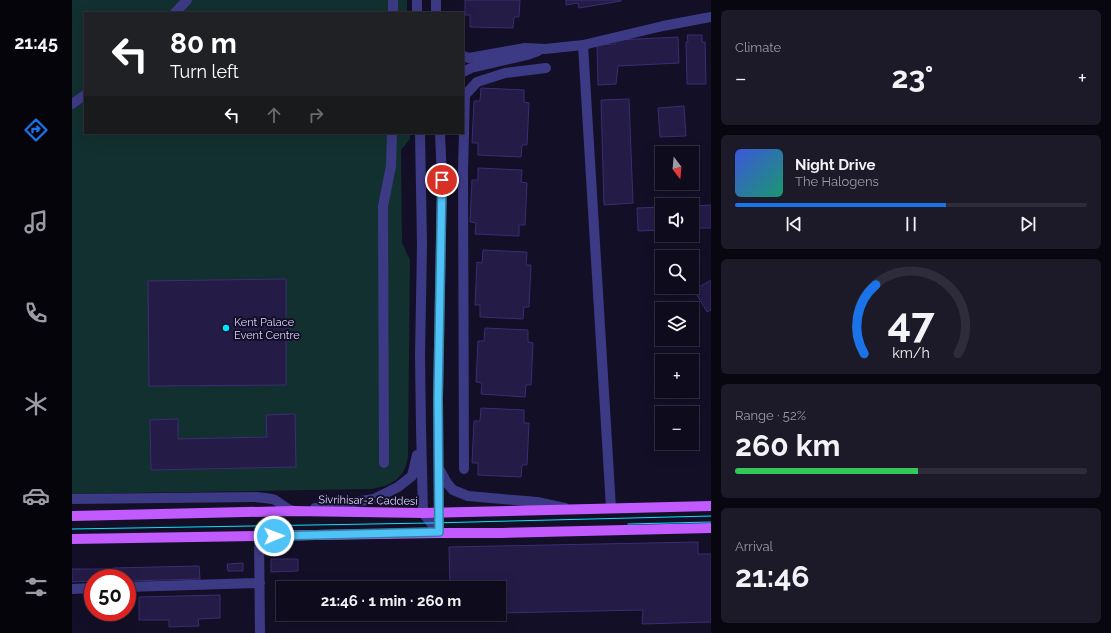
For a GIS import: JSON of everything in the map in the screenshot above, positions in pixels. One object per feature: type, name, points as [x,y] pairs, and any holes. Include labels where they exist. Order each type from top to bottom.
[{"type":"main road","name":"Sivrihisar-2 Caddesi","points":[[72,516],[293,511],[439,512],[711,506]]},
{"type":"main road","points":[[72,540],[711,528]]},
{"type":"street","points":[[176,12],[187,0]]},
{"type":"street","points":[[393,0],[393,12]]},
{"type":"street","points":[[417,0],[417,12]]},
{"type":"street","points":[[436,0],[436,12]]},
{"type":"street","points":[[464,56],[469,58],[525,48],[545,49],[583,45],[663,26],[711,17]]},
{"type":"street","points":[[583,45],[611,508]]},
{"type":"street","points":[[464,72],[471,68],[527,55],[545,49]]},
{"type":"street","points":[[464,132],[465,95],[477,82],[505,73],[546,68]]},
{"type":"street","points":[[72,104],[84,96]]},
{"type":"street","points":[[384,464],[383,206],[391,166],[392,134]]},
{"type":"street","points":[[420,134],[422,245],[420,356],[423,512],[439,532]]},
{"type":"street","points":[[439,532],[438,384],[442,180],[440,134]]},
{"type":"street","points":[[464,134],[464,469]]},
{"type":"street","points":[[72,499],[256,497],[275,500],[284,507],[293,511],[374,499],[398,487],[412,476],[417,460],[421,427]]},
{"type":"street","points":[[438,467],[447,484],[453,490],[468,496],[537,502],[570,509]]},
{"type":"street","points":[[259,536],[260,633]]},
{"type":"street","points":[[136,587],[260,583]]},
{"type":"street","points":[[72,589],[84,588]]},
{"type":"green space","points":[[72,0],[407,0],[407,12],[84,12],[84,134],[410,134],[410,139],[401,150],[402,243],[410,260],[408,455],[407,463],[401,475],[396,480],[385,486],[370,489],[72,494]]},
{"type":"building","points":[[465,0],[520,0],[519,17],[514,17],[513,28],[470,27],[470,15],[465,15]]},
{"type":"building","points":[[566,0],[621,1],[579,8],[578,3],[566,5]]},
{"type":"building","points":[[687,35],[702,35],[702,42],[705,42],[706,84],[687,84]]},
{"type":"building","points":[[678,37],[679,63],[618,66],[616,84],[598,85],[597,45],[615,44],[617,40]]},
{"type":"building","points":[[481,88],[524,90],[524,102],[529,103],[527,145],[522,145],[521,157],[478,155],[478,143],[472,143],[474,101],[480,101]]},
{"type":"building","points":[[629,99],[633,203],[604,205],[601,100]]},
{"type":"building","points":[[684,106],[686,136],[660,137],[658,108]]},
{"type":"building","points":[[478,168],[522,170],[521,182],[527,183],[525,225],[519,225],[519,236],[475,234],[476,223],[470,222],[472,180],[478,180]]},
{"type":"building","points":[[711,205],[711,228],[699,228],[699,206]]},
{"type":"building","points":[[655,207],[655,230],[638,231],[637,208]]},
{"type":"building","points":[[483,250],[527,252],[526,265],[531,265],[529,307],[524,307],[523,319],[480,317],[480,305],[475,305],[477,262],[482,263]]},
{"type":"building","points":[[286,279],[286,385],[149,386],[148,281]]},
{"type":"building","points":[[711,280],[711,310],[707,312],[696,294],[699,294],[699,287]]},
{"type":"building","points":[[485,328],[528,330],[528,342],[533,343],[531,385],[526,385],[525,397],[481,394],[482,383],[476,382],[478,341],[484,341]]},
{"type":"building","points":[[481,408],[524,410],[524,423],[529,423],[527,465],[522,465],[521,477],[478,475],[478,463],[472,463],[474,421],[480,421]]},
{"type":"building","points":[[295,414],[296,467],[151,470],[150,420],[178,419],[178,439],[267,437],[266,415]]},
{"type":"building","points":[[698,542],[698,554],[711,554],[711,622],[642,624],[643,610],[506,613],[506,581],[450,581],[449,547]]},
{"type":"building","points":[[271,559],[298,559],[298,571],[271,572]]},
{"type":"building","points":[[243,563],[243,571],[228,571],[227,564]]},
{"type":"building","points":[[199,566],[200,579],[136,581],[136,569],[113,568]]},
{"type":"building","points":[[72,569],[84,569],[84,581],[72,582]]},
{"type":"building","points":[[220,595],[220,618],[198,619],[199,626],[169,627],[169,620],[139,620],[139,597]]},
{"type":"tram line","points":[[72,529],[431,523],[711,516]]},
{"type":"tram line","points":[[628,524],[711,522]]},
{"type":"place","name":"Kent Palace Event Centre","points":[[226,328]]},
{"type":"route","points":[[274,536],[439,532],[438,399],[442,180]]}]
